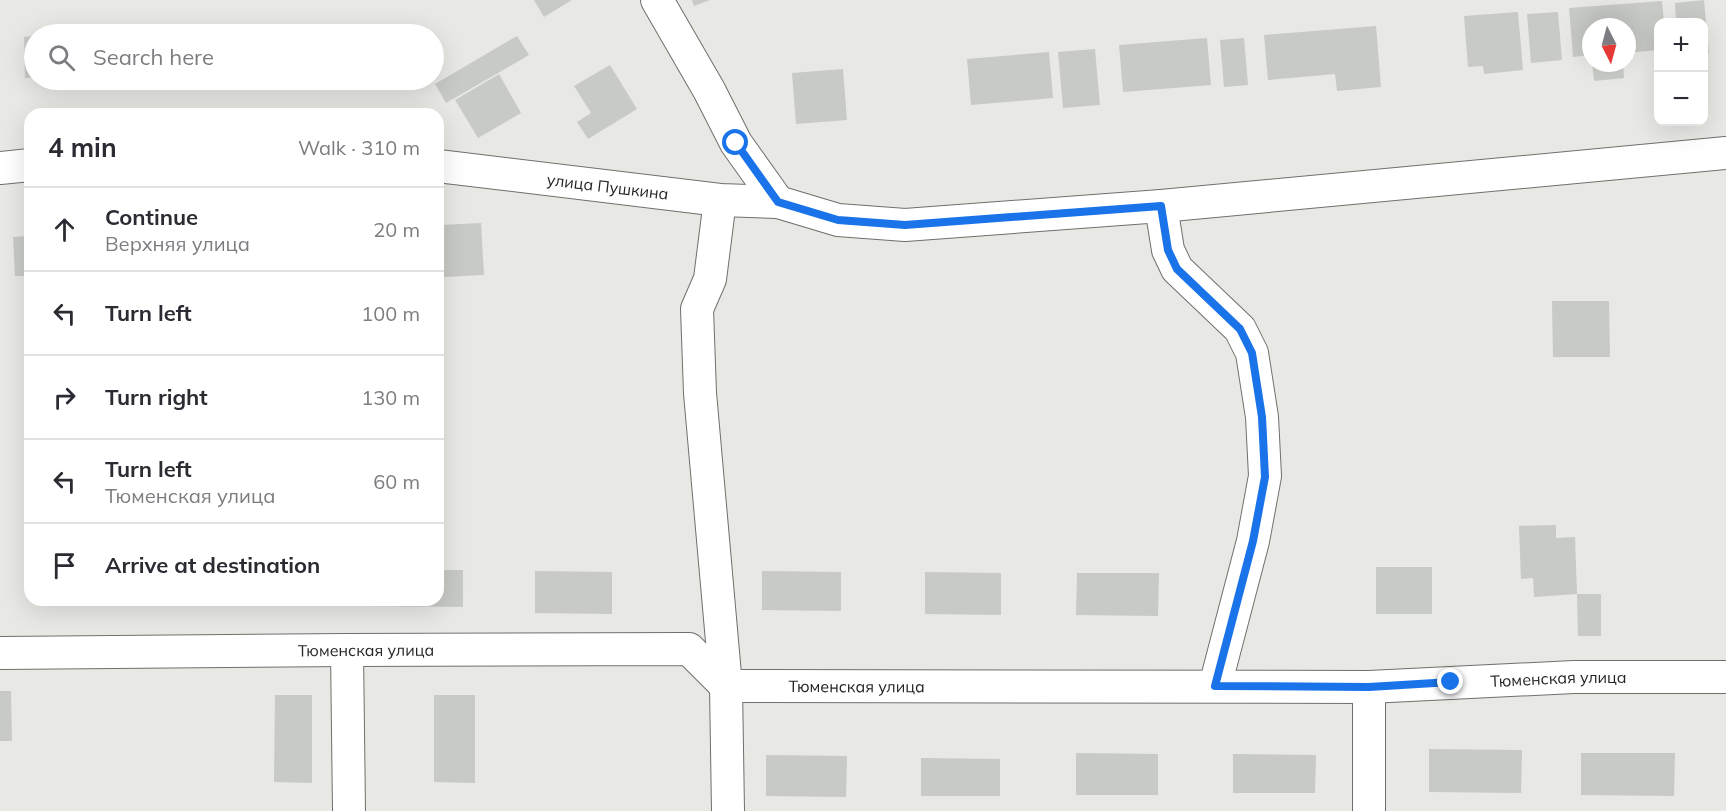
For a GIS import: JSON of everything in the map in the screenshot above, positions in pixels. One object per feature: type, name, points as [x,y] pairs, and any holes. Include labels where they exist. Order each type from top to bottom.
[{"type":"street","points":[[657,0],[709,90],[736,143],[778,202]]},
{"type":"street","name":"улица Пушкина","points":[[444,167],[720,200],[778,202],[838,220],[905,225],[1161,206],[1726,153]]},
{"type":"street","points":[[0,168],[24,166]]},
{"type":"street","points":[[720,200],[710,279],[697,309],[700,393],[726,686],[728,811]]},
{"type":"street","points":[[1161,206],[1168,250],[1177,269],[1240,329],[1252,353],[1262,417],[1265,477],[1253,541],[1215,686]]},
{"type":"street","name":"Тюменская улица","points":[[0,653],[689,649],[726,686],[1369,687],[1574,677],[1726,677]]},
{"type":"street","points":[[347,650],[349,811]]},
{"type":"street","points":[[1369,687],[1369,811]]},
{"type":"building","points":[[534,0],[572,0],[544,17]]},
{"type":"building","points":[[692,0],[710,0],[694,6]]},
{"type":"building","points":[[1704,0],[1706,18],[1676,18],[1675,3]]},
{"type":"building","points":[[1662,1],[1664,18],[1654,18],[1654,50],[1636,52],[1636,18],[1582,18],[1582,56],[1573,57],[1569,8]]},
{"type":"building","points":[[1518,12],[1523,70],[1484,74],[1483,66],[1468,67],[1464,16]]},
{"type":"building","points":[[1558,12],[1562,60],[1531,63],[1527,14]]},
{"type":"building","points":[[1376,26],[1381,87],[1337,91],[1335,74],[1268,80],[1264,35]]},
{"type":"building","points":[[517,36],[529,55],[446,103],[438,90],[444,90],[444,79]]},
{"type":"building","points":[[1207,38],[1211,85],[1123,92],[1119,45]]},
{"type":"building","points":[[1244,38],[1248,85],[1224,87],[1220,40]]},
{"type":"building","points":[[1095,49],[1100,105],[1063,108],[1058,52]]},
{"type":"building","points":[[1049,52],[1053,98],[971,105],[967,59]]},
{"type":"building","points":[[610,65],[637,109],[588,139],[577,122],[591,113],[574,86]]},
{"type":"building","points":[[843,69],[847,120],[796,124],[792,73]]},
{"type":"building","points":[[1593,72],[1624,72],[1624,78],[1594,81]]},
{"type":"building","points":[[499,74],[521,113],[478,138],[455,100]]},
{"type":"building","points":[[481,223],[484,275],[444,277],[444,225]]},
{"type":"building","points":[[24,236],[24,276],[15,276],[13,237]]},
{"type":"building","points":[[1552,301],[1609,301],[1610,357],[1553,357]]},
{"type":"building","points":[[1556,525],[1556,538],[1575,537],[1577,594],[1534,597],[1533,578],[1521,579],[1519,526]]},
{"type":"building","points":[[1376,567],[1432,567],[1432,614],[1376,614]]},
{"type":"building","points":[[444,570],[463,570],[463,607],[354,606],[444,606]]},
{"type":"building","points":[[535,571],[612,572],[612,614],[535,613]]},
{"type":"building","points":[[762,571],[841,572],[841,611],[762,610]]},
{"type":"building","points":[[925,572],[1001,573],[1001,615],[925,614]]},
{"type":"building","points":[[1077,573],[1159,573],[1158,616],[1076,615]]},
{"type":"building","points":[[1577,594],[1601,594],[1601,636],[1578,636]]},
{"type":"building","points":[[0,691],[11,691],[12,741],[0,741]]},
{"type":"building","points":[[275,695],[312,695],[312,783],[274,782]]},
{"type":"building","points":[[434,695],[475,695],[475,783],[434,782]]},
{"type":"building","points":[[1429,749],[1522,750],[1521,793],[1429,792]]},
{"type":"building","points":[[1076,753],[1158,754],[1158,795],[1076,795]]},
{"type":"building","points":[[1581,753],[1675,753],[1674,796],[1581,795]]},
{"type":"building","points":[[1233,754],[1316,755],[1315,793],[1233,793]]},
{"type":"building","points":[[766,755],[847,756],[846,797],[766,796]]},
{"type":"building","points":[[921,758],[1000,759],[1000,796],[921,796]]},
{"type":"route","points":[[736,143],[778,202],[838,220],[905,225],[1161,206],[1168,250],[1177,269],[1240,329],[1252,353],[1262,417],[1265,477],[1253,541],[1215,686],[1369,687],[1451,682]]}]
